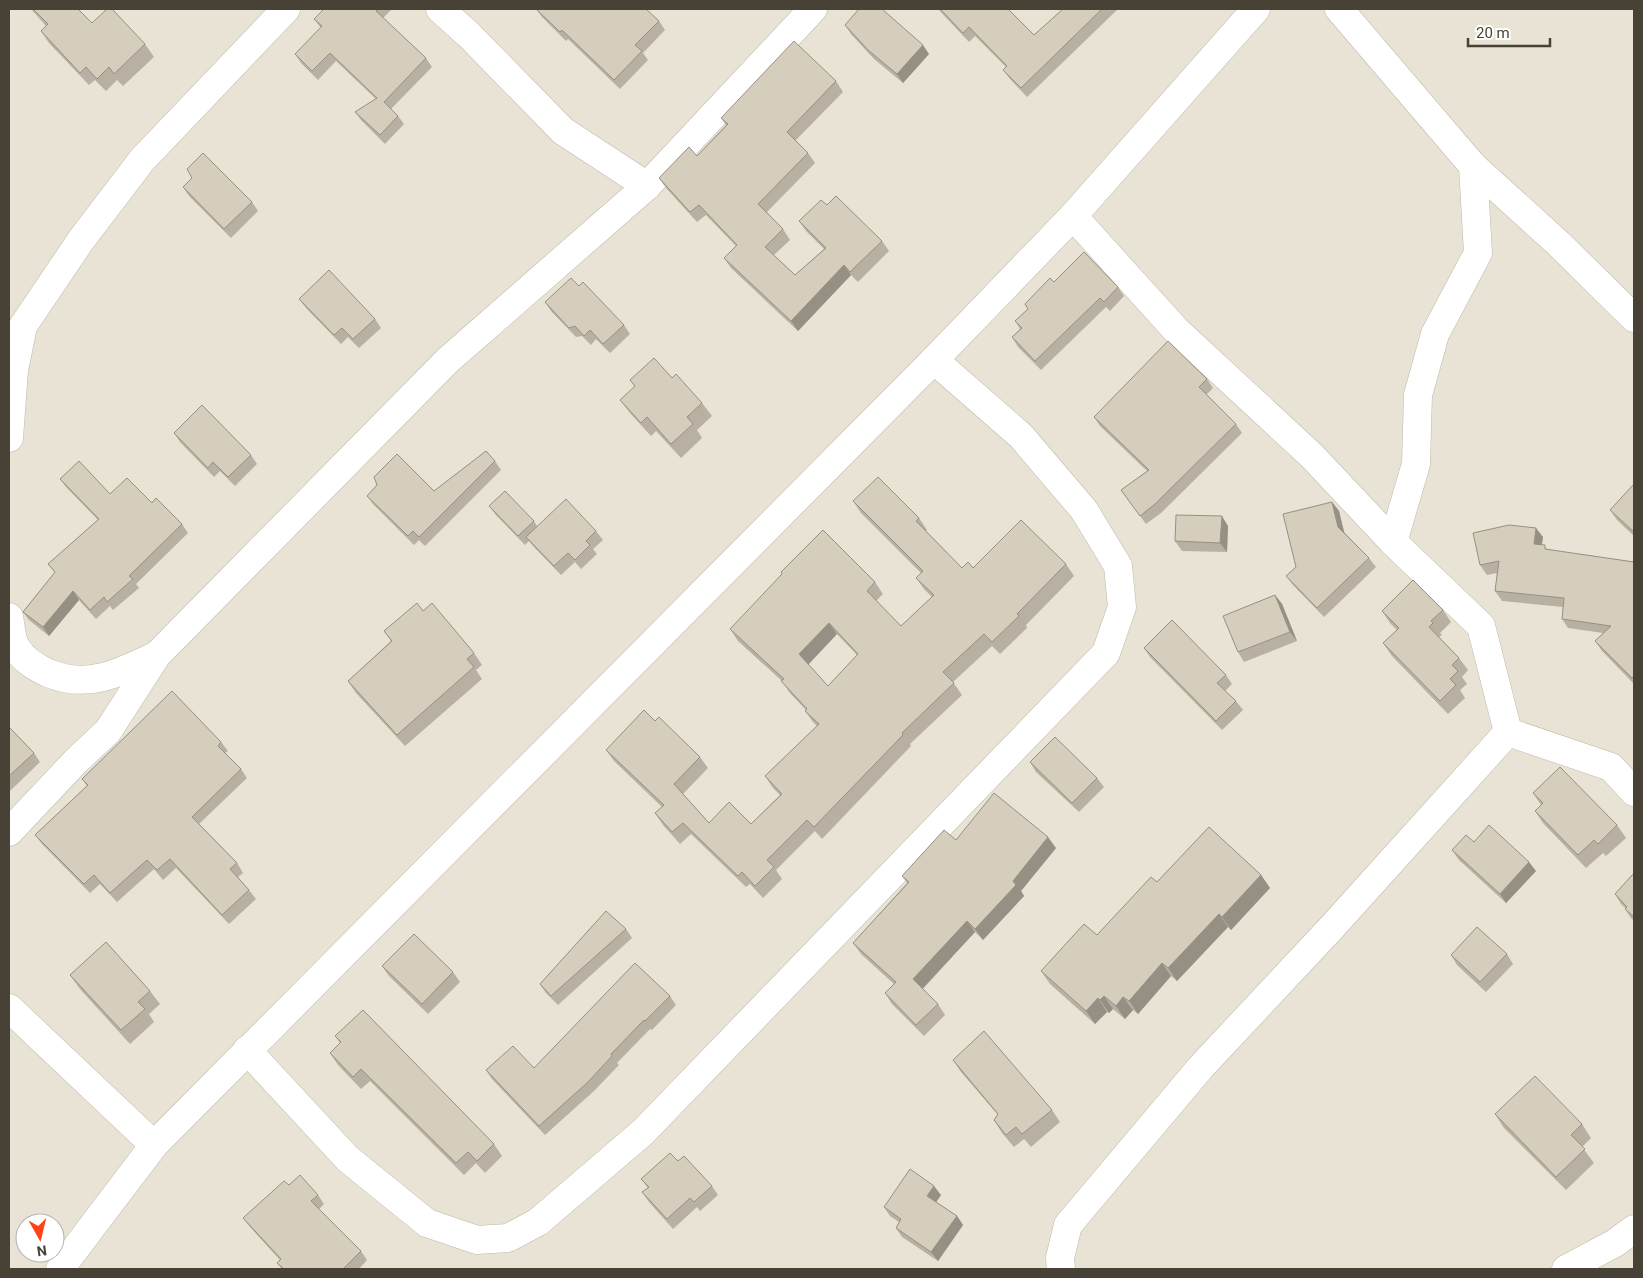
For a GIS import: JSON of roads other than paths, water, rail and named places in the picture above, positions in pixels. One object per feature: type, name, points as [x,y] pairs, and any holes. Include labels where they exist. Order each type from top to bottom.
[{"type":"street","points":[[9,438],[14,370],[23,326],[82,240],[142,160],[286,9]]},
{"type":"street","points":[[440,9],[469,34],[563,132],[647,186]]},
{"type":"street","points":[[9,832],[76,761],[108,731],[157,654],[448,360],[647,186],[813,9]]},
{"type":"street","points":[[60,1269],[154,1145],[934,360],[1072,216],[1256,9]]},
{"type":"street","points":[[1339,9],[1473,166],[1559,244],[1634,318]]},
{"type":"street","points":[[1393,542],[1416,464],[1418,395],[1435,334],[1478,253],[1473,166]]},
{"type":"street","points":[[1072,216],[1176,330],[1312,456],[1393,542],[1481,626],[1508,732]]},
{"type":"street","points":[[247,1050],[348,1160],[427,1223],[478,1240],[508,1238],[538,1222],[643,1132],[1106,653],[1122,607],[1118,566],[1084,510],[1021,436],[934,360]]},
{"type":"street","points":[[9,617],[15,646],[33,666],[64,680],[89,680],[119,673],[157,654]]},
{"type":"street","points":[[1508,732],[1611,767],[1634,792]]},
{"type":"street","points":[[1061,1269],[1060,1258],[1068,1225],[1201,1067],[1333,926],[1508,732]]},
{"type":"street","points":[[9,1008],[154,1145]]},
{"type":"street","points":[[1566,1269],[1615,1243],[1634,1229]]}]
